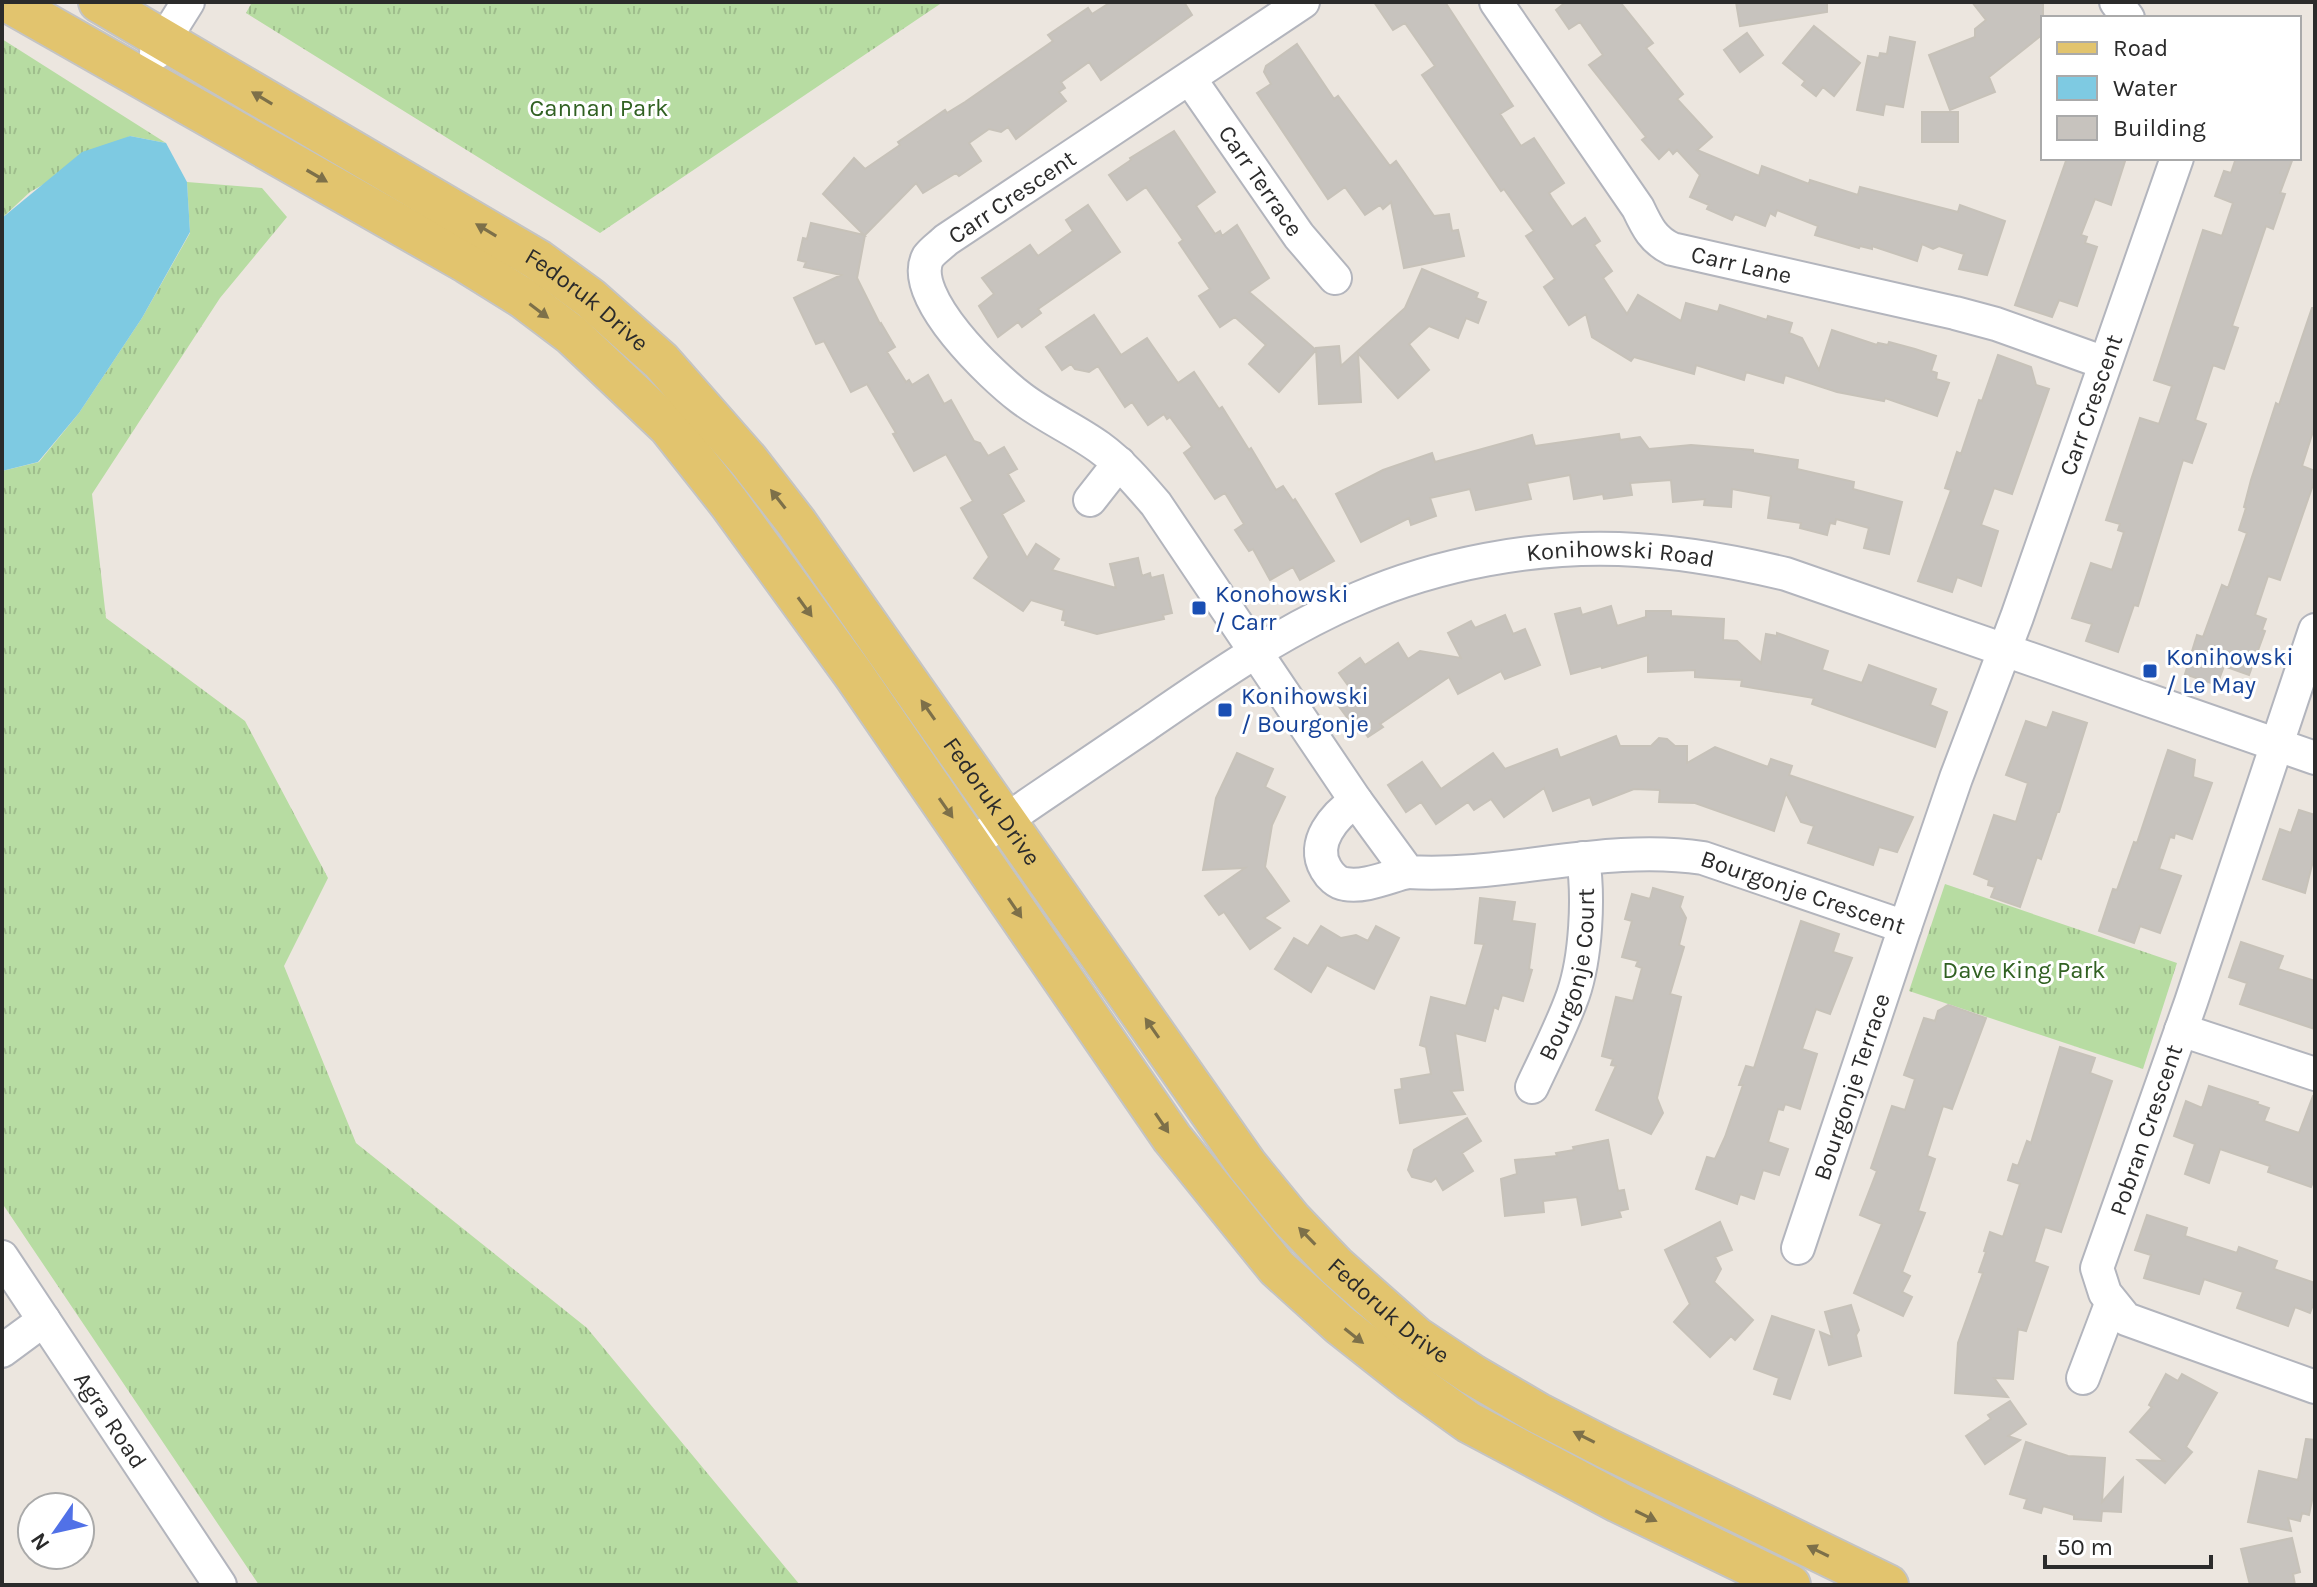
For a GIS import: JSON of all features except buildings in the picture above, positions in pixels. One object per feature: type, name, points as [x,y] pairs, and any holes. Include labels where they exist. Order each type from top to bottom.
[{"type":"main road","name":"Fedoruk Drive","points":[[8,2],[453,255],[523,298],[572,335],[669,427],[729,503],[854,675],[1172,1138],[1277,1268],[1329,1316],[1468,1422],[1618,1502],[1790,1585]]},
{"type":"main road","points":[[56,2],[98,27],[161,47],[176,97]]},
{"type":"main road","name":"Fedoruk Drive","points":[[99,2],[161,47],[538,260],[590,298],[661,361],[707,411],[796,522],[1247,1165],[1291,1219],[1379,1306],[1416,1337],[1538,1413],[1888,1585]]},
{"type":"street","points":[[161,47],[188,2]]},
{"type":"street","name":"Carr Crescent","points":[[1257,653],[1162,512],[1119,463],[1098,446],[1022,399],[977,358],[935,305],[925,284],[928,258],[946,240],[1303,2]]},
{"type":"street","name":"Carr Lane","points":[[1496,2],[1638,208],[1658,242],[1672,249],[1996,324],[2105,363]]},
{"type":"street","name":"Carr Terrace","points":[[1190,79],[1299,236],[1335,278]]},
{"type":"street","name":"Carr Crescent","points":[[2005,650],[2176,160]]},
{"type":"street","points":[[1090,500],[1119,463]]},
{"type":"street","name":"Konihowski Road","points":[[971,844],[1218,676],[1311,621],[1360,597],[1418,577],[1529,554],[1576,549],[1619,549],[1699,556],[1786,574],[2315,758]]},
{"type":"street","name":"Pobran Crescent","points":[[2111,1304],[2097,1268],[2181,1030],[2315,630]]},
{"type":"street","name":"Bourgonje Crescent","points":[[1356,801],[1341,811],[1321,842],[1321,862],[1330,876],[1343,885],[1408,872],[1439,874],[1650,852],[1703,858],[1905,927],[1961,764],[2005,650]]},
{"type":"street","points":[[1257,653],[1356,801],[1408,872]]},
{"type":"street","name":"Bourgonje Court","points":[[1532,1087],[1573,997],[1580,970],[1586,877],[1583,858]]},
{"type":"street","name":"Bourgonje Terrace","points":[[1798,1248],[1905,927]]},
{"type":"street","points":[[2181,1030],[2315,1074]]},
{"type":"street","name":"Agra Road","points":[[2,1257],[220,1585]]},
{"type":"street","points":[[2083,1378],[2111,1304],[2126,1319],[2149,1329],[2315,1387]]},
{"type":"street","points":[[2,1351],[44,1320]]},
{"type":"green space","name":"Cannan Park","points":[[252,2],[943,2],[600,233],[246,13]]},
{"type":"green space","points":[[2,39],[166,143],[130,136],[30,192],[2,218]]},
{"type":"green space","points":[[187,182],[262,188],[287,217],[220,298],[92,494],[106,618],[245,721],[328,878],[284,966],[356,1143],[587,1328],[800,1585],[259,1585],[2,1203],[2,471],[39,462],[79,413],[142,318],[190,233]]},
{"type":"green space","name":"Dave King Park","points":[[1945,884],[2177,963],[2143,1069],[1909,991]]},
{"type":"water","points":[[130,136],[166,143],[187,182],[190,232],[142,318],[79,413],[38,462],[2,471],[2,218],[82,152]]},
{"type":"place","name":"Konohowski / Carr","points":[[1199,608]]},
{"type":"place","name":"Konihowski / Le May","points":[[2150,671]]},
{"type":"place","name":"Konihowski / Bourgonje","points":[[1225,710]]}]
